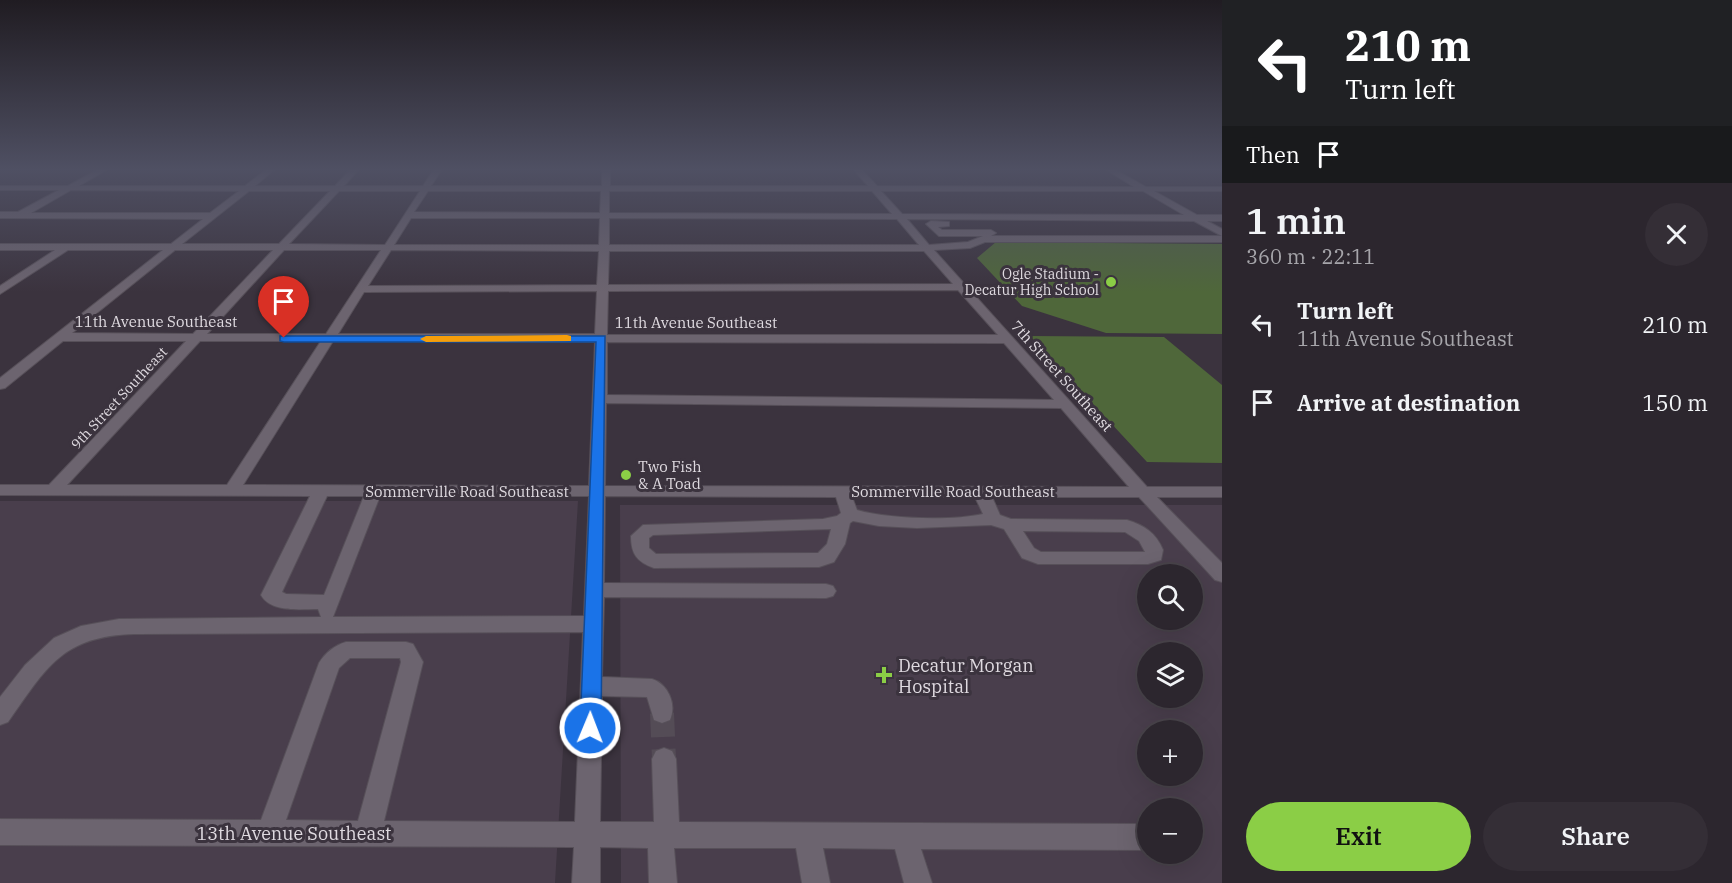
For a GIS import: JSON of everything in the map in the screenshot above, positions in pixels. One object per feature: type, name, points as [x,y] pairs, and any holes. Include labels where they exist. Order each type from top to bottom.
[{"type":"street","points":[[0,226],[29,210]]},
{"type":"street","points":[[0,385],[218,210]]},
{"type":"street","name":"9th Street Southeast","points":[[53,490],[315,210]]},
{"type":"street","points":[[231,491],[412,210]]},
{"type":"street","points":[[586,883],[605,210]]},
{"type":"street","name":"7th Street Southeast","points":[[892,210],[1143,492],[1222,575]]},
{"type":"street","points":[[1181,210],[1222,233]]},
{"type":"street","points":[[0,215],[210,216]]},
{"type":"street","points":[[409,215],[1222,218]]},
{"type":"street","points":[[953,246],[931,224],[1222,224]]},
{"type":"street","points":[[939,233],[1222,233]]},
{"type":"street","points":[[0,248],[926,248],[970,245],[983,239],[1222,239]]},
{"type":"street","points":[[1,289],[65,248]]},
{"type":"street","points":[[361,289],[961,287]]},
{"type":"street","name":"11th Avenue Southeast","points":[[60,337],[1008,339]]},
{"type":"street","points":[[600,399],[1066,404]]},
{"type":"street","name":"Sommerville Road Southeast","points":[[0,490],[1222,492]]},
{"type":"street","points":[[321,491],[271,595],[283,601],[330,602]]},
{"type":"street","points":[[322,624],[374,491]]},
{"type":"street","points":[[842,491],[846,518],[836,544],[828,557],[819,560],[654,561],[646,558],[639,550],[640,536],[649,529],[823,525],[846,518],[867,520],[981,520],[990,518],[1010,525],[1127,526],[1135,528],[1149,540],[1155,555],[1148,558],[1038,558],[1028,553],[1010,525]]},
{"type":"street","points":[[981,491],[992,510],[990,518]]},
{"type":"street","points":[[594,590],[826,591]]},
{"type":"street","points":[[0,715],[45,654],[74,637],[105,627],[593,624]]},
{"type":"street","points":[[269,833],[330,663],[346,650],[405,650],[412,662],[369,833]]},
{"type":"street","points":[[591,686],[652,688],[659,695],[662,712]]},
{"type":"street","points":[[663,883],[664,759]]},
{"type":"street","name":"13th Avenue Southeast","points":[[0,832],[1137,837]]},
{"type":"street","points":[[807,835],[816,883]]},
{"type":"street","points":[[904,836],[918,883]]},
{"type":"shaded area","points":[[0,501],[578,501],[555,883],[0,883]]},
{"type":"shaded area","name":"Decatur Morgan Hospital","points":[[620,505],[1222,505],[1222,883],[621,883]]},
{"type":"green space","name":"Ogle Stadium - Decatur High School","points":[[996,242],[1222,244],[1222,334],[1106,333],[1022,306],[977,258]]},
{"type":"green space","points":[[1030,336],[1164,337],[1222,385],[1222,463],[1147,462]]},
{"type":"tunnel","points":[[662,713],[664,759]]},
{"type":"slow traffic","points":[[426,339],[567,339]]},
{"type":"place","name":"Ogle Stadium - Decatur High School","points":[[1111,282]]},
{"type":"place","name":"Two Fish & A Toad","points":[[626,475]]},
{"type":"place","name":"Decatur Morgan Hospital","points":[[884,675]]},
{"type":"route","points":[[284,338],[441,340],[601,338],[590,728]]}]
